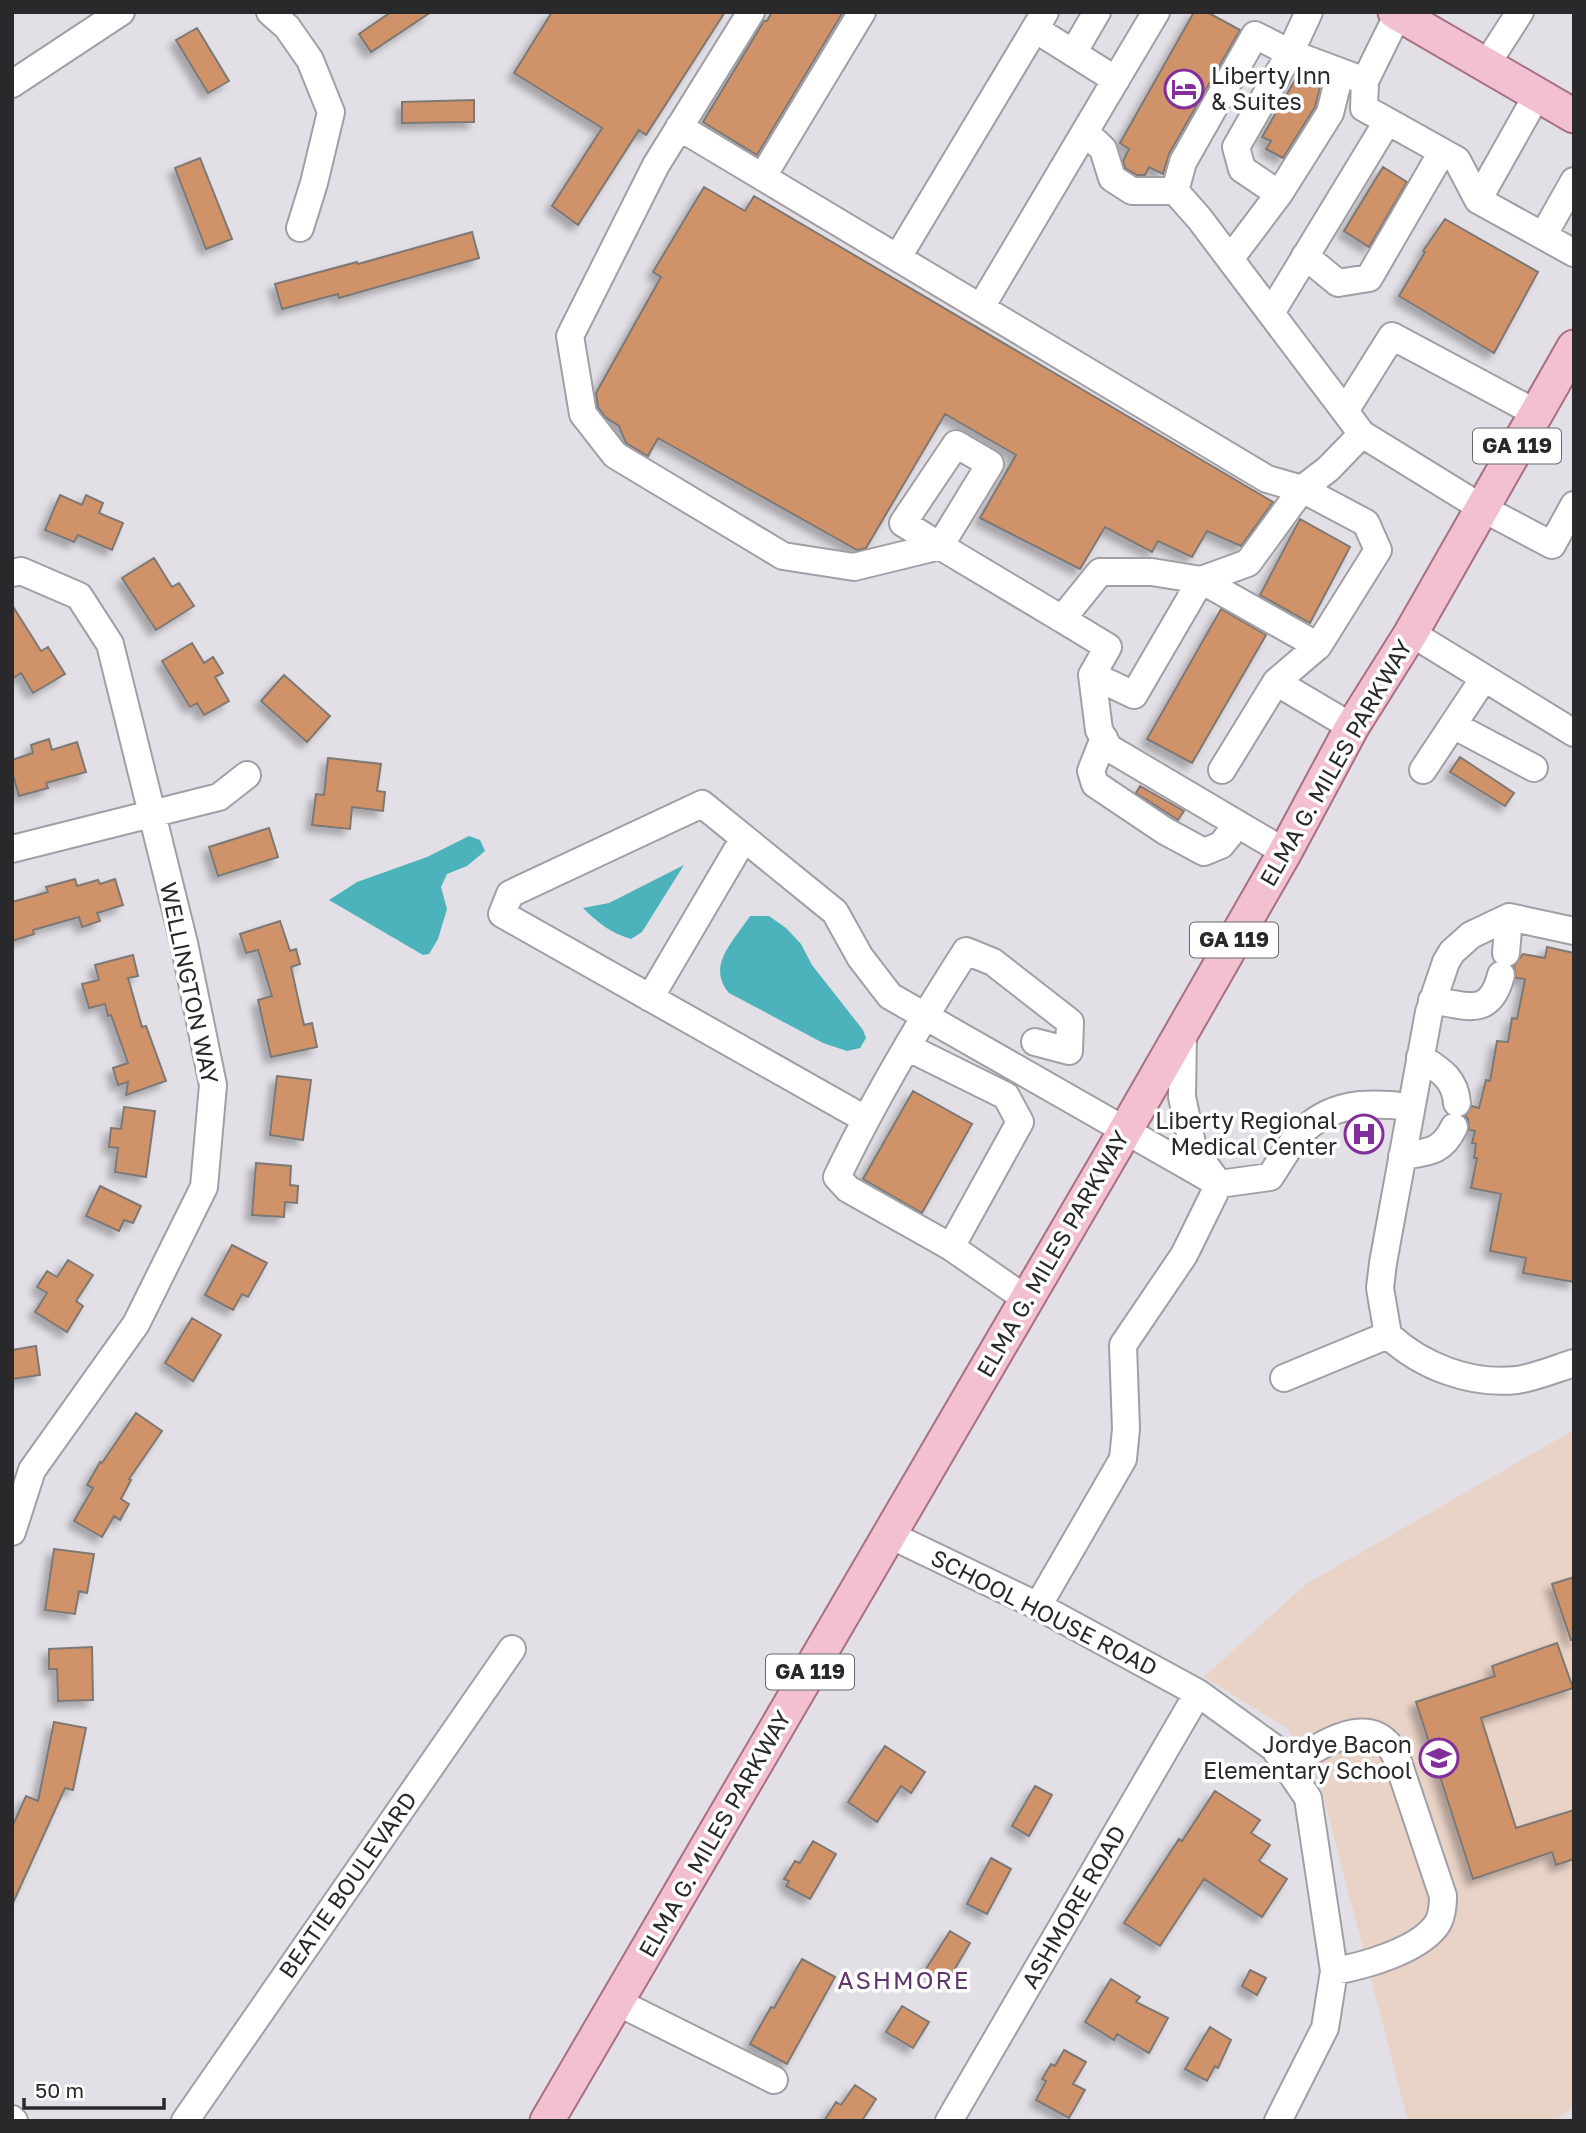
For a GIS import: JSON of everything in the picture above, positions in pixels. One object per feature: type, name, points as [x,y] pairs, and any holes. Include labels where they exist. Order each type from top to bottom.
[{"type":"main road","points":[[1396,13],[1574,116]]},
{"type":"main road","name":"ELMA G. MILES PARKWAY","points":[[547,2121],[1125,1131],[1285,852],[1352,727],[1411,633],[1574,347]]},
{"type":"street","points":[[12,84],[121,12]]},
{"type":"street","points":[[270,12],[287,27],[310,60],[331,112],[300,228]]},
{"type":"street","points":[[751,12],[656,165],[570,336],[583,414],[615,455],[783,556],[854,567],[940,546],[1108,647],[1092,675],[1100,730],[1109,748],[1285,852]]},
{"type":"street","points":[[763,176],[862,12]]},
{"type":"street","points":[[1073,53],[1097,12]]},
{"type":"street","points":[[981,307],[1156,12]]},
{"type":"street","points":[[1236,147],[1290,53],[1309,12]]},
{"type":"street","points":[[1486,65],[1520,12]]},
{"type":"street","points":[[1364,108],[1365,81],[1396,13]]},
{"type":"street","points":[[898,257],[1040,21],[1073,53],[1116,80]]},
{"type":"street","points":[[1175,191],[1183,162],[1255,35],[1290,53],[1365,81]]},
{"type":"street","points":[[1230,259],[1279,194],[1331,113],[1340,72]]},
{"type":"street","points":[[1478,200],[1537,95]]},
{"type":"street","points":[[1331,113],[1364,108],[1457,160],[1478,200],[1574,253]]},
{"type":"street","points":[[1271,313],[1387,122]]},
{"type":"street","points":[[679,127],[1267,479],[1303,489],[1366,523],[1378,550],[1318,646],[1276,682],[1222,770]]},
{"type":"street","points":[[1203,128],[1236,147],[1242,169],[1279,194]]},
{"type":"street","points":[[1085,132],[1103,149],[1112,178],[1132,191],[1175,191]]},
{"type":"street","points":[[1305,256],[1338,283],[1369,278],[1442,152]]},
{"type":"street","points":[[1543,236],[1574,181]]},
{"type":"street","points":[[1175,191],[1230,259],[1362,434],[1482,508],[1552,545],[1574,505]]},
{"type":"street","points":[[1345,411],[1392,337],[1536,413]]},
{"type":"street","points":[[1092,675],[1134,695],[1202,580],[1248,563],[1303,489],[1328,469],[1362,434]]},
{"type":"street","name":"WELLINGTON WAY","points":[[12,573],[21,572],[79,596],[110,643],[184,943],[213,1085],[204,1187],[136,1324],[22,1464],[12,1532]]},
{"type":"street","points":[[1062,619],[1100,572],[1152,572],[1202,580],[1318,646]]},
{"type":"street","points":[[1411,633],[1574,733]]},
{"type":"street","points":[[1423,770],[1484,678]]},
{"type":"street","points":[[1276,682],[1352,727]]},
{"type":"street","points":[[1453,725],[1534,768]]},
{"type":"street","points":[[1104,738],[1091,771],[1095,784],[1165,831],[1204,852],[1221,845],[1238,824]]},
{"type":"street","points":[[12,849],[219,797],[247,775]]},
{"type":"street","points":[[865,1119],[502,914],[510,894],[702,804],[835,912],[860,957],[890,996],[1219,1184],[1270,1177],[1298,1136],[1328,1114],[1360,1104],[1410,1107]]},
{"type":"street","points":[[650,998],[744,838]]},
{"type":"street","points":[[1574,931],[1509,917],[1471,934],[1452,952],[1446,962],[1432,1000],[1420,1057],[1380,1288],[1388,1335],[1414,1357],[1431,1365],[1458,1374],[1517,1380],[1574,1363]]},
{"type":"street","points":[[1432,1000],[1480,1006],[1492,998],[1503,964],[1509,917]]},
{"type":"street","points":[[1026,1299],[951,1247],[848,1189],[837,1177],[865,1119],[906,1047],[967,951],[993,962],[1070,1022],[1069,1051],[1035,1042]]},
{"type":"street","points":[[1183,1028],[1182,1097],[1193,1148],[1219,1184]]},
{"type":"street","points":[[906,1047],[1006,1096],[1020,1122],[951,1247]]},
{"type":"street","points":[[1402,1156],[1440,1147],[1447,1141],[1455,1115],[1451,1079],[1420,1057]]},
{"type":"street","points":[[1038,1606],[1123,1459],[1126,1429],[1123,1345],[1184,1255],[1219,1184]]},
{"type":"street","points":[[1284,1378],[1388,1335]]},
{"type":"street","name":"SCHOOL HOUSE ROAD","points":[[890,1535],[1038,1606],[1198,1693],[1273,1748],[1308,1798],[1334,1971],[1325,2028],[1278,2121]]},
{"type":"street","name":"BEATIE BOULEVARD","points":[[185,2121],[512,1649]]},
{"type":"street","name":"ASHMORE ROAD","points":[[949,2121],[1198,1693]]},
{"type":"street","points":[[1286,1766],[1332,1740],[1356,1732],[1370,1732],[1385,1740],[1392,1747],[1397,1759],[1443,1896],[1443,1908],[1437,1926],[1423,1938],[1377,1960],[1334,1971]]},
{"type":"street","points":[[617,2002],[774,2080]]},
{"type":"shaded area","name":"Jordye Bacon Elementary School","points":[[1574,1430],[1574,2107],[1554,2121],[1408,2121],[1321,1787],[1288,1729],[1204,1677],[1306,1584]]},
{"type":"water","points":[[469,836],[480,840],[485,851],[467,866],[447,874],[441,887],[447,909],[438,939],[429,954],[423,955],[329,900],[357,882],[427,857]]},
{"type":"water","points":[[684,865],[642,932],[631,939],[605,927],[583,908],[609,903]]},
{"type":"water","points":[[750,916],[769,916],[786,928],[801,944],[812,965],[863,1030],[866,1038],[860,1048],[847,1051],[823,1043],[729,993],[720,973],[721,964],[724,954]]},
{"type":"building","points":[[391,12],[431,12],[371,52],[359,34]]},
{"type":"building","points":[[552,12],[725,12],[646,135],[639,130],[578,225],[552,206],[602,128],[514,73]]},
{"type":"building","points":[[772,12],[843,12],[757,155],[703,122]]},
{"type":"building","name":"Liberty Inn & Suites","points":[[1194,12],[1207,12],[1240,30],[1169,154],[1163,174],[1149,167],[1145,175],[1137,175],[1125,168],[1123,161],[1129,149],[1120,143]]},
{"type":"building","points":[[197,28],[229,81],[208,93],[176,40]]},
{"type":"building","points":[[1298,75],[1320,88],[1315,107],[1283,158],[1266,149],[1271,141],[1262,137]]},
{"type":"building","points":[[474,100],[474,122],[402,123],[402,102]]},
{"type":"building","points":[[200,158],[232,239],[206,249],[175,168]]},
{"type":"building","points":[[1383,167],[1407,182],[1369,247],[1344,231]]},
{"type":"building","points":[[704,187],[745,211],[754,196],[1273,502],[1241,546],[1207,531],[1192,557],[1158,541],[1152,552],[1105,527],[1080,569],[980,518],[1016,455],[945,414],[866,548],[857,550],[658,438],[648,456],[626,443],[619,426],[605,417],[598,407],[596,393],[661,277],[653,272]]},
{"type":"building","points":[[1445,219],[1538,272],[1494,353],[1399,296],[1425,252],[1423,251]]},
{"type":"building","points":[[472,232],[479,258],[339,298],[338,294],[282,309],[275,284]]},
{"type":"building","points":[[60,495],[82,505],[86,495],[103,503],[99,513],[123,523],[112,550],[78,535],[74,542],[45,530]]},
{"type":"building","points":[[1300,519],[1350,547],[1310,623],[1260,595]]},
{"type":"building","points":[[154,558],[172,587],[179,583],[194,606],[156,630],[122,578]]},
{"type":"building","points":[[12,605],[41,651],[48,647],[65,674],[33,693],[21,673],[12,679]]},
{"type":"building","points":[[1221,609],[1266,635],[1192,763],[1147,739]]},
{"type":"building","points":[[192,643],[204,663],[213,657],[223,673],[215,677],[229,701],[204,715],[197,703],[190,707],[162,661]]},
{"type":"building","points":[[284,675],[330,716],[307,742],[261,701]]},
{"type":"building","points":[[49,739],[52,750],[77,742],[86,772],[46,783],[48,788],[19,796],[12,760],[33,753],[31,745]]},
{"type":"building","points":[[1460,757],[1514,793],[1505,806],[1450,772]]},
{"type":"building","points":[[328,758],[381,764],[377,791],[385,792],[383,811],[352,807],[350,829],[312,825],[316,794],[324,795]]},
{"type":"building","points":[[1140,786],[1184,811],[1178,820],[1136,793]]},
{"type":"building","points":[[269,828],[278,857],[218,876],[209,847]]},
{"type":"building","points":[[75,879],[77,886],[98,880],[100,884],[115,879],[123,905],[97,913],[100,921],[82,927],[79,917],[33,930],[34,934],[12,941],[12,902],[48,892],[46,887]]},
{"type":"building","points":[[280,921],[290,951],[296,949],[300,964],[291,967],[304,1025],[312,1023],[317,1047],[271,1057],[258,1000],[272,996],[258,950],[246,953],[240,934]]},
{"type":"building","points":[[1547,947],[1574,953],[1574,1282],[1523,1273],[1526,1258],[1490,1251],[1501,1194],[1471,1188],[1477,1158],[1474,1158],[1476,1144],[1472,1143],[1475,1131],[1469,1130],[1465,1116],[1472,1106],[1479,1108],[1486,1080],[1490,1081],[1497,1041],[1508,1042],[1512,1018],[1517,1019],[1525,979],[1516,978],[1514,966],[1523,954],[1545,958]]},
{"type":"building","points":[[133,955],[138,976],[128,978],[142,1027],[146,1026],[166,1081],[126,1095],[128,1082],[118,1085],[113,1068],[128,1063],[111,1015],[108,1016],[105,1004],[89,1008],[82,984],[99,980],[95,965]]},
{"type":"building","points":[[277,1076],[311,1080],[303,1140],[270,1135]]},
{"type":"building","points":[[913,1091],[972,1124],[922,1213],[863,1179]]},
{"type":"building","points":[[124,1107],[155,1111],[146,1177],[115,1172],[118,1148],[109,1147],[111,1128],[121,1129]]},
{"type":"building","points":[[256,1163],[291,1166],[290,1185],[298,1186],[297,1203],[285,1202],[284,1217],[252,1215]]},
{"type":"building","points":[[100,1186],[141,1206],[133,1223],[124,1220],[119,1231],[86,1216]]},
{"type":"building","points":[[232,1245],[267,1263],[248,1297],[242,1294],[233,1310],[205,1295]]},
{"type":"building","points":[[68,1260],[93,1275],[76,1301],[83,1306],[67,1332],[35,1312],[47,1293],[37,1287],[47,1271],[57,1277]]},
{"type":"building","points":[[192,1318],[221,1335],[193,1381],[165,1363]]},
{"type":"building","points":[[36,1346],[40,1375],[12,1379],[12,1350]]},
{"type":"building","points":[[136,1413],[162,1431],[129,1479],[131,1480],[121,1499],[129,1504],[120,1520],[114,1516],[102,1537],[74,1521],[93,1488],[87,1485],[100,1462],[102,1463]]},
{"type":"building","points":[[54,1549],[94,1554],[87,1593],[79,1591],[75,1614],[45,1610]]},
{"type":"building","points":[[1574,1577],[1574,1640],[1571,1640],[1552,1584]]},
{"type":"building","points":[[1557,1643],[1573,1688],[1481,1718],[1516,1828],[1574,1810],[1574,1859],[1556,1865],[1552,1852],[1473,1879],[1416,1702],[1495,1676],[1492,1666]]},
{"type":"building","points":[[92,1647],[93,1700],[58,1701],[57,1669],[49,1669],[49,1649]]},
{"type":"building","points":[[54,1722],[86,1728],[73,1790],[65,1788],[12,1905],[12,1827],[26,1796],[38,1801]]},
{"type":"building","points":[[885,1746],[925,1772],[911,1793],[901,1786],[877,1822],[848,1802]]},
{"type":"building","points":[[1035,1786],[1052,1795],[1029,1836],[1012,1826]]},
{"type":"building","points":[[1215,1791],[1260,1820],[1251,1833],[1270,1845],[1259,1861],[1287,1879],[1262,1917],[1204,1879],[1160,1946],[1124,1923],[1179,1839],[1182,1841]]},
{"type":"building","points":[[813,1841],[836,1854],[810,1899],[786,1886],[789,1881],[784,1879],[795,1861],[800,1863]]},
{"type":"building","points":[[991,1858],[1011,1869],[987,1914],[967,1904]]},
{"type":"building","points":[[950,1931],[970,1943],[947,1982],[926,1969]]},
{"type":"building","points":[[802,1959],[835,1977],[787,2064],[750,2044]]},
{"type":"building","points":[[1250,1970],[1266,1978],[1257,1995],[1242,1986]]},
{"type":"building","points":[[1111,1979],[1140,1997],[1136,2002],[1168,2018],[1149,2053],[1117,2034],[1114,2040],[1085,2022]]},
{"type":"building","points":[[902,2006],[929,2022],[913,2048],[886,2032]]},
{"type":"building","points":[[1210,2027],[1231,2040],[1218,2068],[1215,2066],[1207,2081],[1185,2069]]},
{"type":"building","points":[[1064,2050],[1086,2062],[1073,2084],[1085,2090],[1069,2118],[1036,2100],[1046,2081],[1042,2079],[1051,2064],[1055,2066]]},
{"type":"building","points":[[855,2085],[876,2099],[863,2119],[866,2121],[824,2121],[836,2102],[841,2105]]},
{"type":"place","name":"Liberty Inn & Suites","points":[[1184,89]]},
{"type":"place","name":"Liberty Regional Medical Center","points":[[1364,1134]]},
{"type":"place","name":"Jordye Bacon Elementary School","points":[[1439,1758]]},
{"type":"district","name":"ASHMORE","points":[[904,1981]]}]
